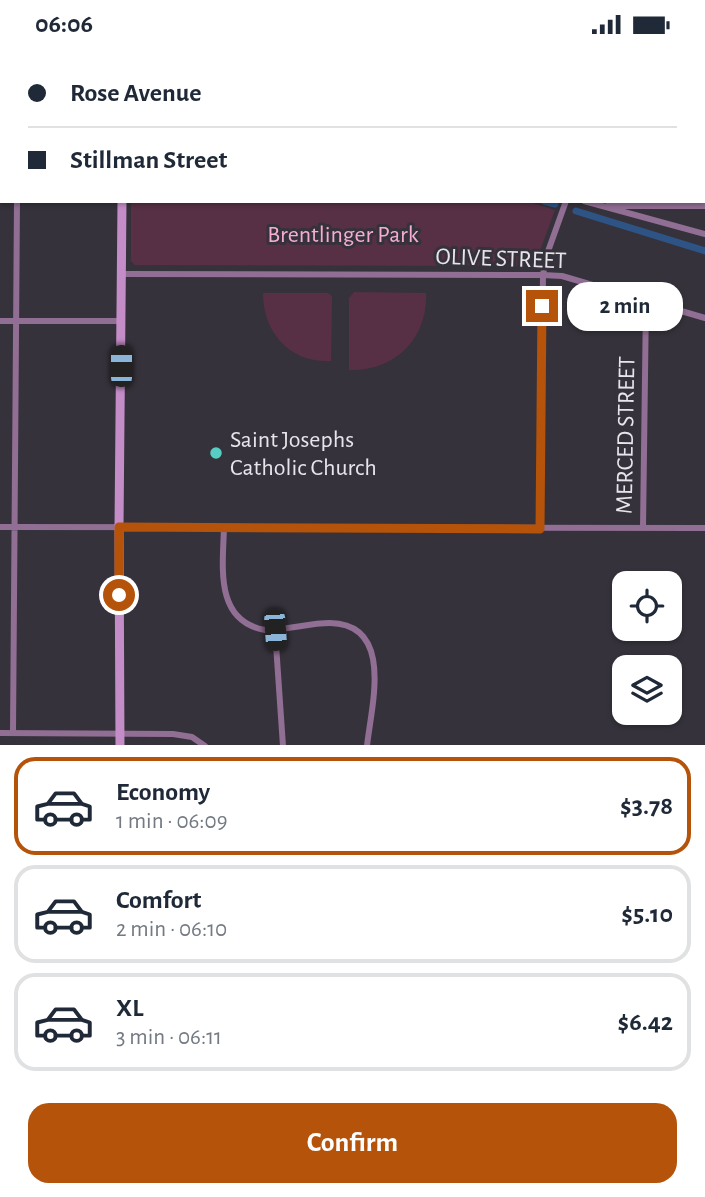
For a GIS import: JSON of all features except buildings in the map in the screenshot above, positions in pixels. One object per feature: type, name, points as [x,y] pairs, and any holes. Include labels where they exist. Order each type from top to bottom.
[{"type":"street","points":[[13,733],[17,203]]},
{"type":"street","points":[[120,745],[122,203]]},
{"type":"street","points":[[540,529],[543,275],[546,257],[565,203]]},
{"type":"street","points":[[588,203],[705,234]]},
{"type":"street","points":[[595,206],[705,207]]},
{"type":"street","name":"OLIVE STREET","points":[[122,274],[562,276],[705,318]]},
{"type":"street","name":"MERCED STREET","points":[[643,528],[646,301]]},
{"type":"street","points":[[0,321],[121,321]]},
{"type":"street","points":[[0,527],[705,528]]},
{"type":"street","points":[[224,527],[224,587],[230,607],[236,615],[256,629],[275,630],[331,623],[350,628],[362,636],[370,649],[375,666],[367,745]]},
{"type":"street","points":[[275,630],[283,745]]},
{"type":"street","points":[[0,733],[180,734],[205,745]]},
{"type":"green space","name":"Brentlinger Park","points":[[131,203],[533,203],[555,210],[537,259],[531,266],[135,265],[131,261]]},
{"type":"green space","points":[[354,292],[426,293],[421,325],[405,349],[394,359],[380,365],[349,370],[349,298]]},
{"type":"green space","points":[[263,293],[328,293],[332,296],[331,361],[303,357],[282,343],[268,321]]},
{"type":"waterway","points":[[576,211],[705,251]]},
{"type":"place","name":"Saint Josephs Catholic Church","points":[[216,453]]},
{"type":"route","points":[[119,595],[119,527],[540,529],[542,306]]}]
